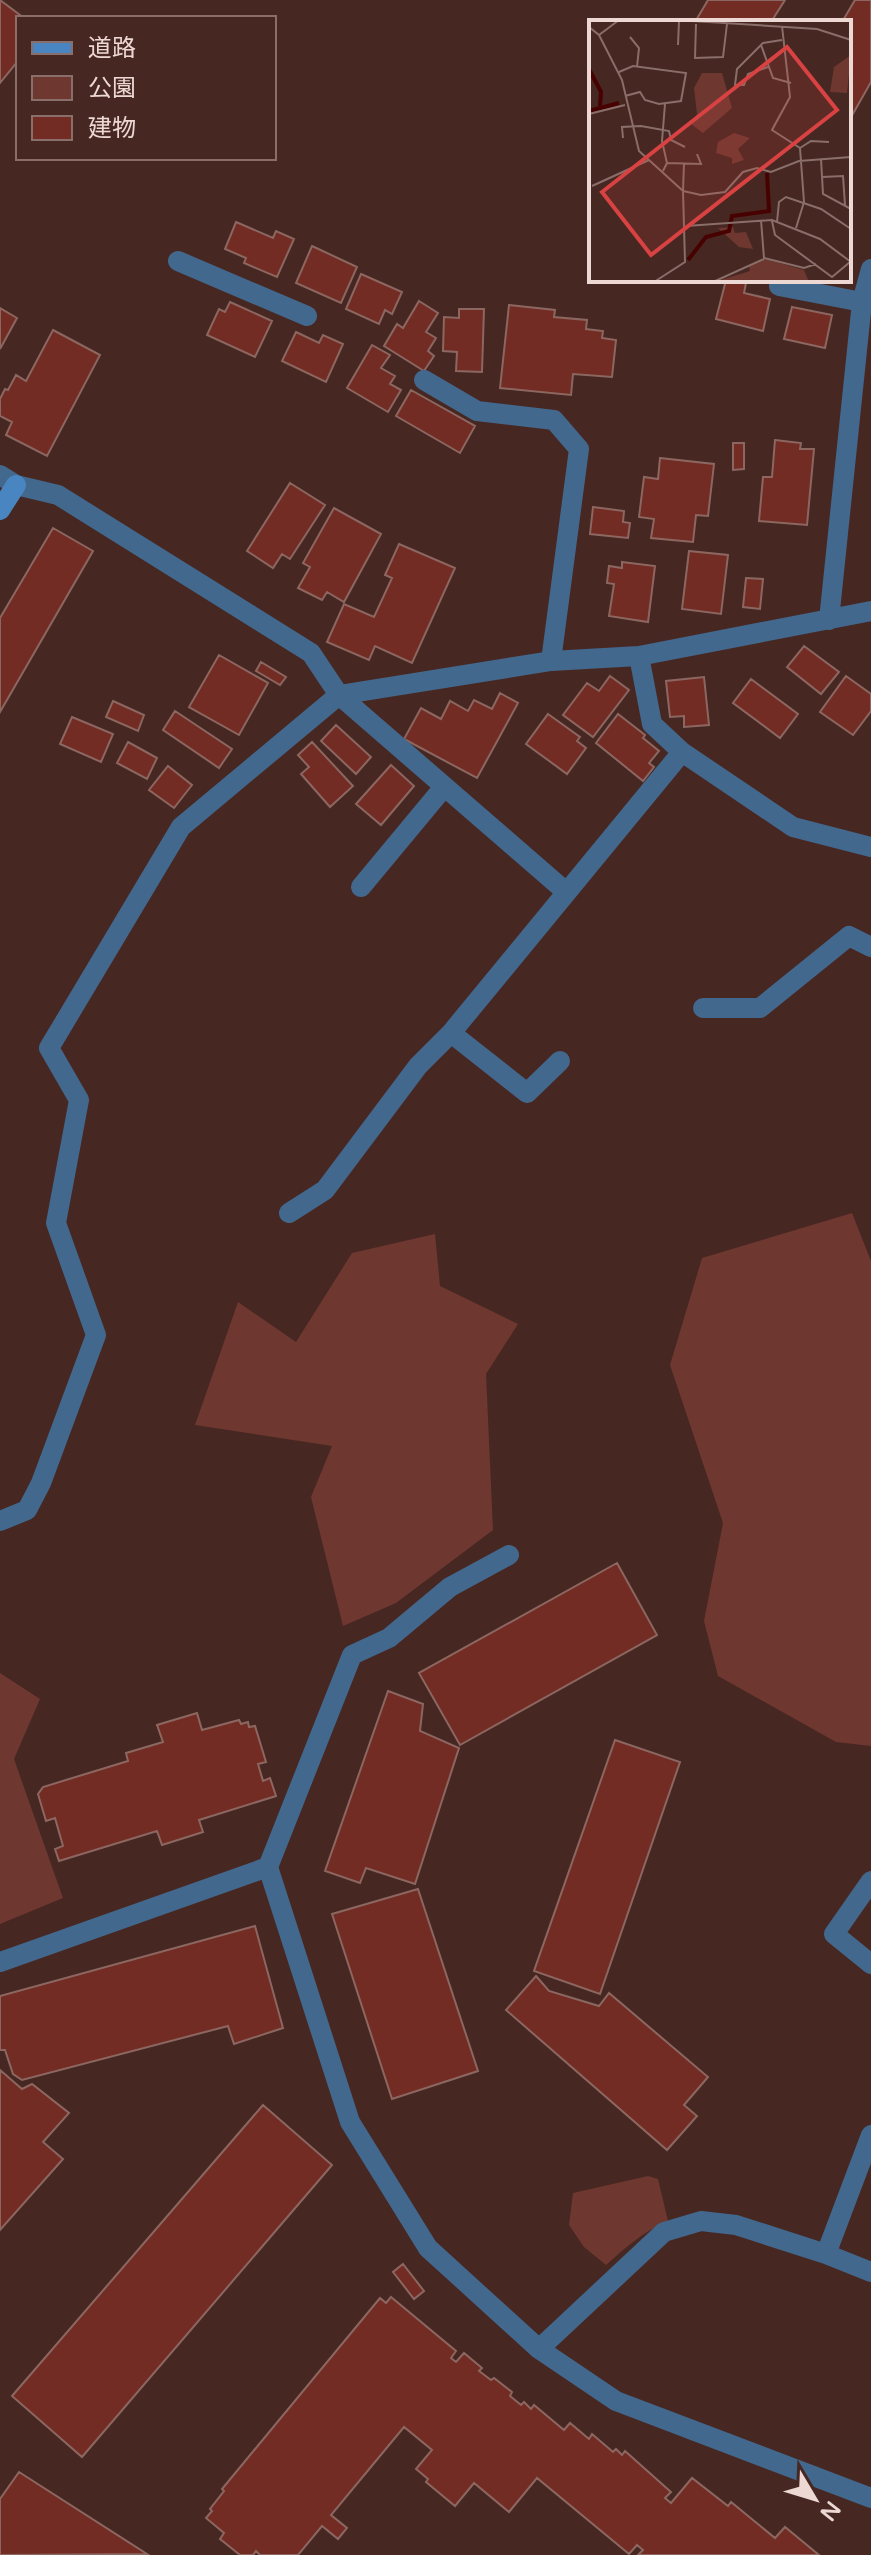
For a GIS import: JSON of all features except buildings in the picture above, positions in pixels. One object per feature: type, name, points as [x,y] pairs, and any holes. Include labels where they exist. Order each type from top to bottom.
[{"type":"street","points":[[178,261],[307,316]]},
{"type":"street","points":[[829,620],[862,302],[871,269]]},
{"type":"street","points":[[779,286],[862,302]]},
{"type":"street","points":[[424,380],[477,411],[554,420],[579,449],[551,661]]},
{"type":"street","points":[[0,510],[8,480],[58,495],[311,653],[339,695],[565,891]]},
{"type":"street","points":[[0,1521],[27,1510],[41,1483],[96,1335],[56,1223],[79,1100],[49,1048],[181,827],[339,695],[551,661],[639,656],[871,611]]},
{"type":"street","points":[[639,656],[652,724],[682,752],[793,827],[871,847]]},
{"type":"street","points":[[289,1213],[325,1190],[418,1066],[451,1033],[682,752]]},
{"type":"street","points":[[361,887],[444,787]]},
{"type":"street","points":[[703,1008],[760,1008],[849,936],[871,947]]},
{"type":"street","points":[[451,1033],[527,1093],[560,1061]]},
{"type":"street","points":[[509,1555],[450,1587],[389,1638],[352,1655],[268,1867],[350,2122],[428,2248],[539,2349],[616,2401],[871,2498]]},
{"type":"street","points":[[0,1962],[268,1867]]},
{"type":"street","points":[[871,1881],[834,1934],[871,1964]]},
{"type":"street","points":[[826,2254],[871,2135]]},
{"type":"street","points":[[539,2349],[664,2232],[701,2221],[736,2225],[871,2272]]},
{"type":"green space","points":[[852,1213],[871,1261],[871,1746],[836,1742],[718,1676],[704,1621],[723,1523],[670,1365],[702,1258]]},
{"type":"green space","points":[[435,1234],[440,1286],[518,1324],[486,1374],[493,1530],[396,1603],[343,1626],[311,1497],[332,1446],[195,1425],[238,1302],[296,1342],[352,1253]]},
{"type":"green space","points":[[0,1673],[40,1699],[14,1759],[63,1898],[0,1924]]},
{"type":"green space","points":[[648,2176],[658,2179],[668,2221],[643,2235],[606,2265],[584,2247],[569,2225],[573,2193]]}]
